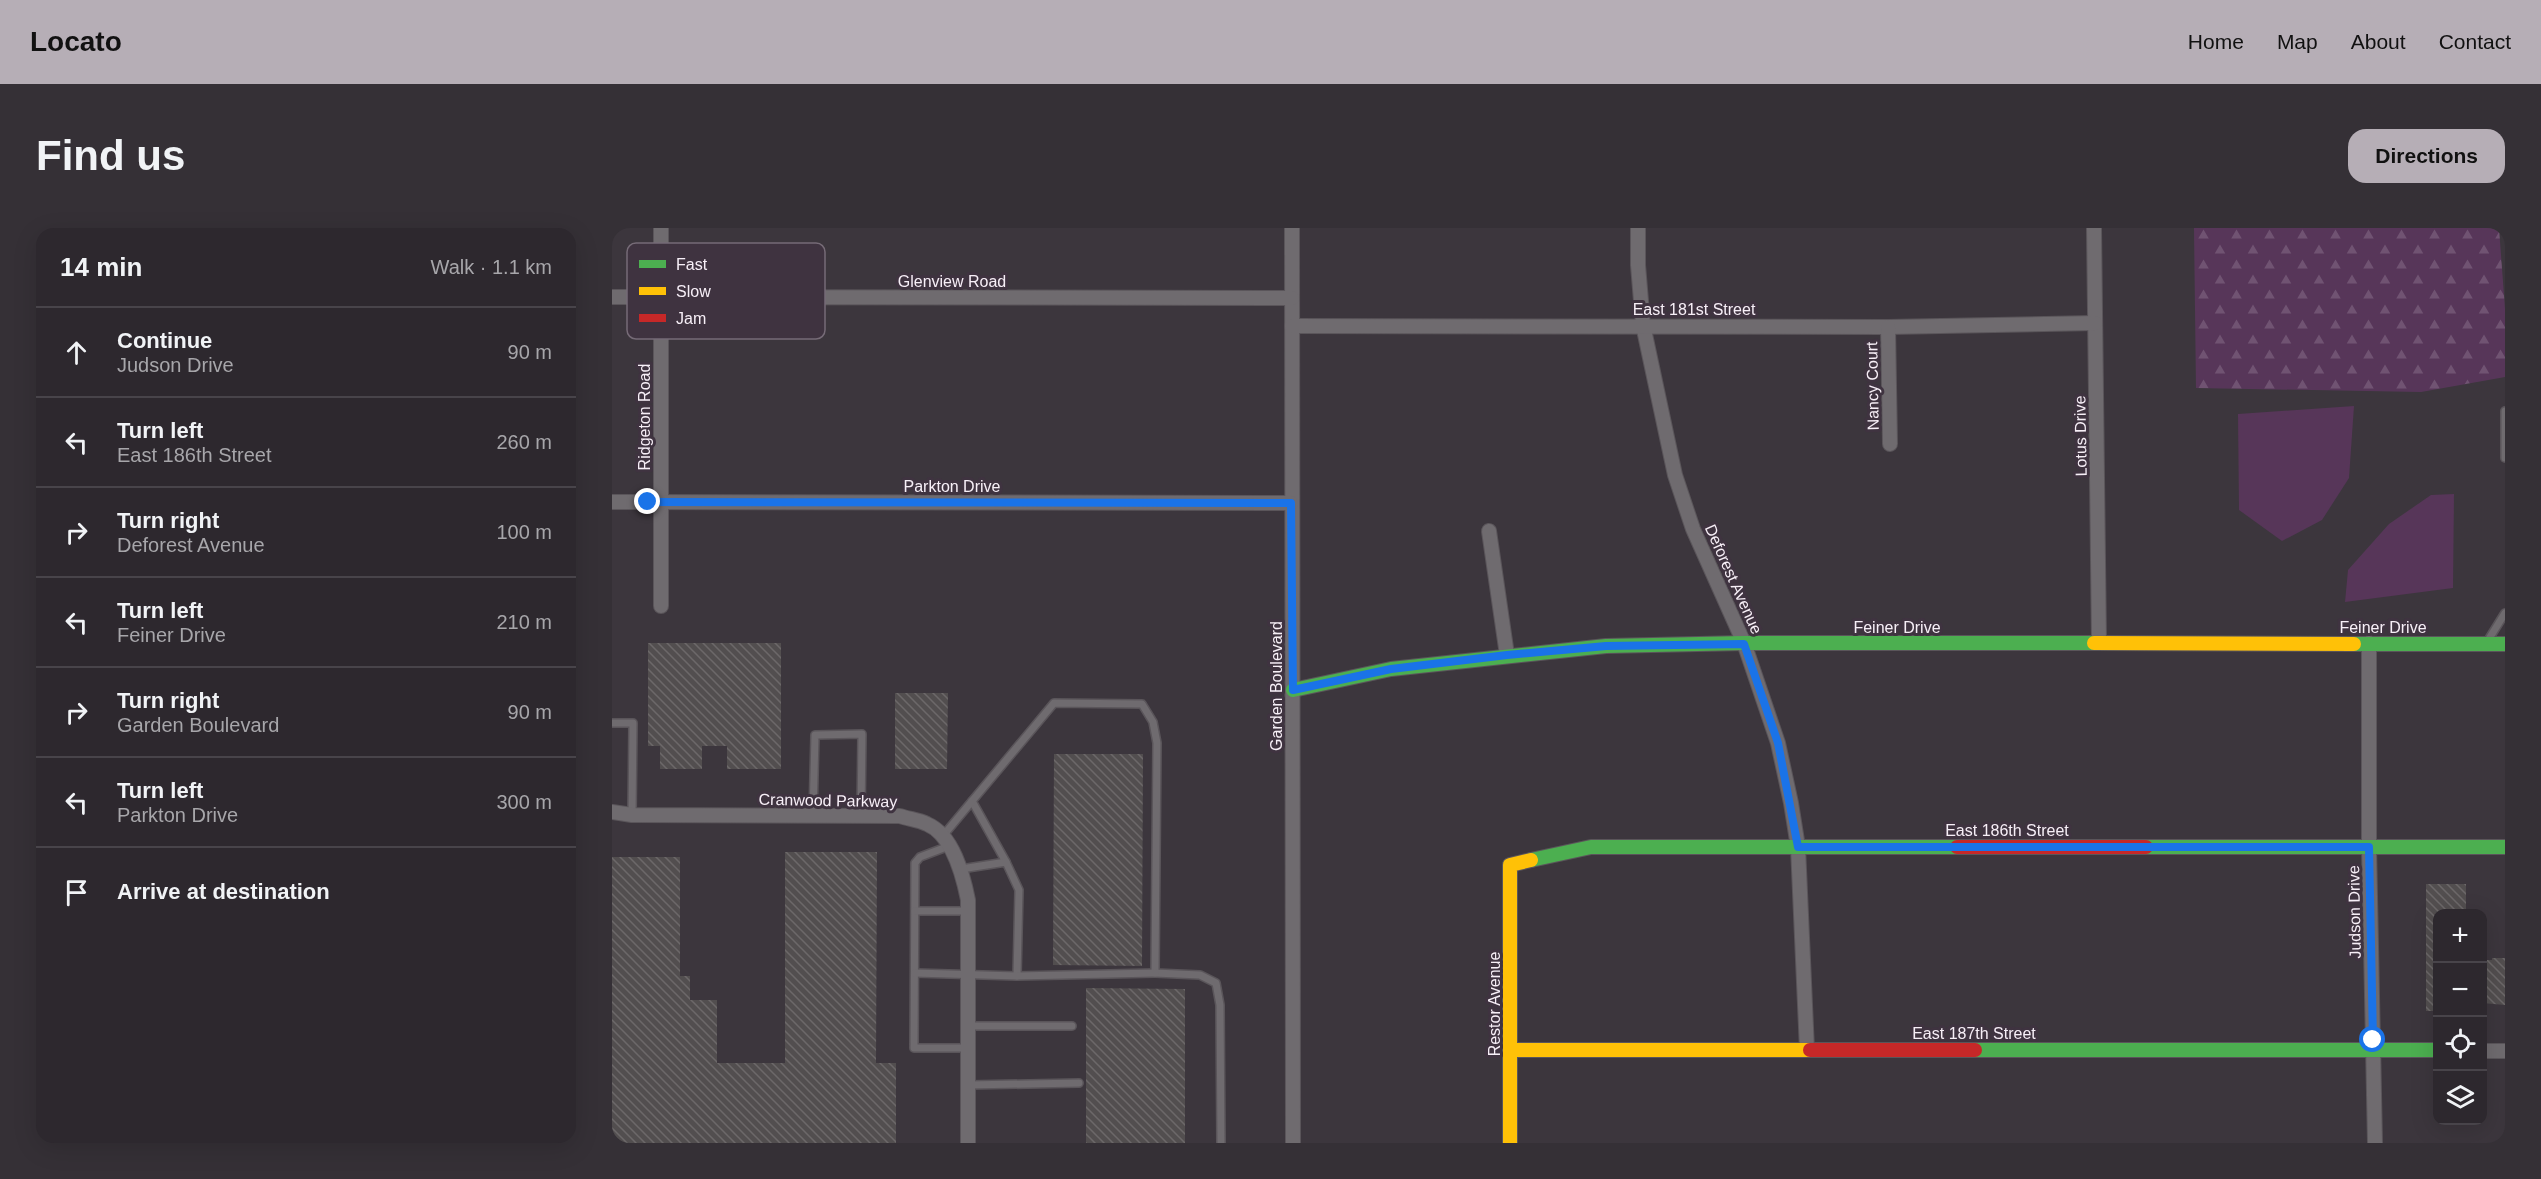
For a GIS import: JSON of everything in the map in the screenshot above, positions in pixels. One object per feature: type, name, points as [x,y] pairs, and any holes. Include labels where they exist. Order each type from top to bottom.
[{"type":"street","name":"Garden Boulevard","points":[[1292,228],[1293,1143]]},
{"type":"street","name":"Deforest Avenue","points":[[1638,228],[1638,265],[1643,325],[1675,475],[1693,529],[1744,644],[1778,743],[1798,847],[1807,1050]]},
{"type":"street","name":"Lotus Drive","points":[[2094,228],[2099,644]]},
{"type":"street","name":"Glenview Road","points":[[825,297],[1292,298]]},
{"type":"street","name":"East 181st Street","points":[[1292,326],[1888,327],[2095,323]]},
{"type":"street","name":"Nancy Court","points":[[1888,327],[1890,444]]},
{"type":"street","name":"Ridgeton Road","points":[[661,339],[661,606]]},
{"type":"street","name":"Parkton Drive","points":[[612,502],[1291,503]]},
{"type":"street","points":[[1489,531],[1507,655]]},
{"type":"street","name":"Judson Drive","points":[[2369,644],[2369,847],[2375,1143]]},
{"type":"street","name":"Feiner Drive","points":[[1293,690],[1391,669],[1606,646],[2505,644]]},
{"type":"street","name":"Cranwood Parkway","points":[[612,812],[632,815],[900,816],[929,825],[945,842],[962,869],[968,910],[968,1143]]},
{"type":"street","name":"East 186th Street","points":[[1510,865],[1591,847],[2505,846]]},
{"type":"street","name":"Restor Avenue","points":[[1510,865],[1510,1143]]},
{"type":"street","name":"East 187th Street","points":[[1510,1050],[2433,1050]]},
{"type":"street","points":[[2487,1051],[2505,1051]]},
{"type":"lane","points":[[2505,411],[2505,458]]},
{"type":"lane","points":[[2486,644],[2505,613]]},
{"type":"lane","points":[[968,1048],[914,1048],[915,863],[920,857],[945,842],[972,801],[1054,703],[1142,704],[1153,722],[1157,743],[1155,973]]},
{"type":"lane","points":[[612,723],[633,723],[632,815]]},
{"type":"lane","points":[[813,816],[815,735],[862,734],[861,816]]},
{"type":"lane","points":[[972,801],[1006,862],[1018,890],[1017,976]]},
{"type":"lane","points":[[962,869],[1006,862]]},
{"type":"lane","points":[[915,911],[968,910]]},
{"type":"lane","points":[[915,973],[1017,976],[1155,973],[1200,975],[1216,983],[1220,1005],[1221,1143]]},
{"type":"lane","points":[[968,1026],[1072,1026]]},
{"type":"lane","points":[[968,1085],[1078,1083]]},
{"type":"green space","points":[[2194,228],[2499,228],[2505,309],[2505,377],[2421,392],[2196,388]]},
{"type":"green space","points":[[2354,406],[2349,478],[2322,520],[2282,541],[2239,510],[2238,414]]},
{"type":"green space","points":[[2454,494],[2453,588],[2345,602],[2348,570],[2389,524],[2431,495]]},
{"type":"building","points":[[648,643],[781,643],[781,769],[727,769],[727,746],[702,746],[702,769],[660,769],[660,746],[648,746]]},
{"type":"building","points":[[895,693],[948,693],[947,769],[895,769]]},
{"type":"building","points":[[1054,754],[1143,754],[1142,966],[1053,965]]},
{"type":"building","points":[[785,852],[877,852],[876,1063],[896,1063],[896,1143],[612,1143],[612,857],[680,857],[680,976],[690,976],[690,1000],[717,1000],[717,1063],[785,1063]]},
{"type":"building","points":[[2426,884],[2466,884],[2466,909],[2433,909],[2433,1011],[2426,1011]]},
{"type":"building","points":[[2492,958],[2505,958],[2505,1005],[2487,1003],[2487,960],[2492,960]]},
{"type":"building","points":[[1086,988],[1185,989],[1185,1143],[1086,1143]]},
{"type":"traffic: fast","points":[[1293,690],[1391,669],[1606,646],[1744,643],[2094,643]]},
{"type":"traffic: fast","points":[[2354,644],[2505,644]]},
{"type":"traffic: fast","points":[[1531,860],[1591,847],[1957,847]]},
{"type":"traffic: fast","points":[[2146,847],[2505,847]]},
{"type":"traffic: fast","points":[[1975,1050],[2433,1050]]},
{"type":"traffic: slow","points":[[2094,643],[2354,644]]},
{"type":"traffic: slow","points":[[1510,1143],[1510,865],[1531,860]]},
{"type":"traffic: slow","points":[[1510,1050],[1810,1050]]},
{"type":"traffic: jam","points":[[1957,847],[2146,847]]},
{"type":"traffic: jam","points":[[1810,1050],[1975,1050]]},
{"type":"route","points":[[648,502],[1291,503],[1293,690],[1391,669],[1507,655],[1606,646],[1744,644],[1778,743],[1798,847],[2369,847],[2373,1040]]}]
